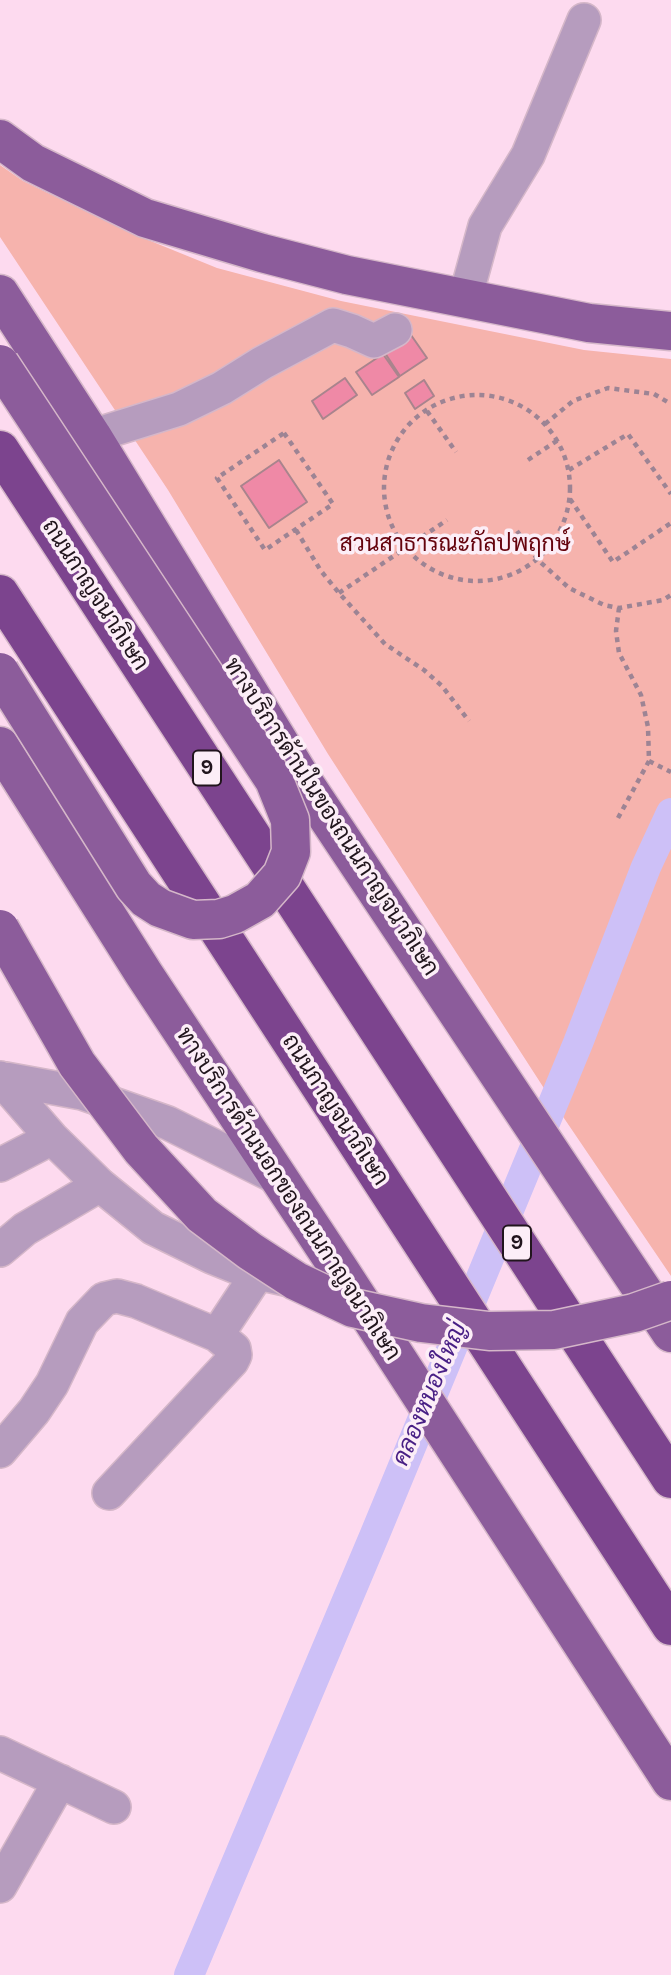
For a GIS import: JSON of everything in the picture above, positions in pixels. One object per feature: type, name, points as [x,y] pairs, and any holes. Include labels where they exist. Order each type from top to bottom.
[{"type":"highway","name":"ถนนกาญจนาภิเษก","points":[[0,450],[671,1479]]},
{"type":"highway","name":"ถนนกาญจนาภิเษก","points":[[0,594],[671,1626]]},
{"type":"main road","points":[[0,139],[33,163],[145,218],[262,253],[347,275],[589,323],[671,331]]},
{"type":"main road","name":"ทางบริการด้านในของถนนกาญจนาภิเษก","points":[[0,294],[92,436],[301,778],[450,1000],[661,1300],[671,1333]]},
{"type":"main road","points":[[0,364],[274,780],[290,820],[291,852],[282,875],[260,900],[219,919],[193,920],[160,908],[146,899],[134,886],[0,672]]},
{"type":"main road","name":"ทางบริการด้านนอกของถนนกาญจนาภิเษก","points":[[0,746],[144,974],[671,1780]]},
{"type":"main road","points":[[0,929],[77,1064],[141,1149],[202,1215],[296,1281],[353,1308],[421,1323],[489,1331],[554,1330],[634,1313],[661,1300]]},
{"type":"street","points":[[465,299],[485,226],[528,155],[584,20]]},
{"type":"street","points":[[92,436],[179,409],[222,388],[333,325],[374,341],[395,330]]},
{"type":"street","points":[[0,1078],[82,1093],[168,1123],[280,1180]]},
{"type":"street","points":[[0,1078],[52,1138],[100,1185],[153,1228],[212,1257],[258,1273],[316,1284],[339,1269]]},
{"type":"street","points":[[0,1165],[52,1138]]},
{"type":"street","points":[[0,1250],[25,1229],[100,1185]]},
{"type":"street","points":[[218,1335],[258,1273]]},
{"type":"street","points":[[0,1451],[34,1411],[52,1384],[82,1322],[104,1300],[117,1297],[136,1301],[218,1335],[234,1349],[232,1361],[109,1493]]},
{"type":"street","points":[[0,1753],[114,1807]]},
{"type":"street","points":[[0,1886],[60,1781]]},
{"type":"path","points":[[545,424],[573,401],[608,388],[654,394],[671,404]]},
{"type":"path","points":[[496,396],[537,415],[561,443],[572,478],[566,521],[548,552],[511,577],[466,583],[432,572],[406,548],[385,512],[382,487],[393,445],[412,420],[427,411],[449,398],[496,396]]},
{"type":"path","points":[[427,411],[456,453]]},
{"type":"path","points":[[284,433],[333,504],[296,530],[265,550],[217,478],[284,433]]},
{"type":"path","points":[[569,470],[628,434],[671,494]]},
{"type":"path","points":[[528,460],[558,440]]},
{"type":"path","points":[[569,498],[613,562],[671,523]]},
{"type":"path","points":[[339,593],[447,520]]},
{"type":"path","points":[[296,530],[321,570],[385,644],[425,670],[442,686],[469,721]]},
{"type":"path","points":[[517,531],[538,560],[569,588],[604,604],[619,608],[671,596]]},
{"type":"path","points":[[618,818],[649,761],[648,727],[641,695],[619,653],[616,631],[619,608]]},
{"type":"path","points":[[649,761],[671,772]]},
{"type":"green space","name":"สวนสาธารณะกัลปพฤกษ์","points":[[0,165],[23,181],[131,233],[217,268],[341,301],[584,350],[671,359],[671,1276],[549,1096],[328,754],[168,490],[0,237]]},
{"type":"building","points":[[411,335],[427,358],[400,376],[385,353]]},
{"type":"building","points":[[383,354],[399,377],[372,395],[356,372]]},
{"type":"building","points":[[345,378],[357,395],[323,419],[312,401]]},
{"type":"building","points":[[424,380],[434,396],[415,409],[405,393]]},
{"type":"building","points":[[279,460],[307,502],[269,528],[241,486]]},
{"type":"waterway","name":"คลองหนองใหญ่","points":[[189,1975],[375,1534],[578,1043],[646,867],[671,813]]}]
